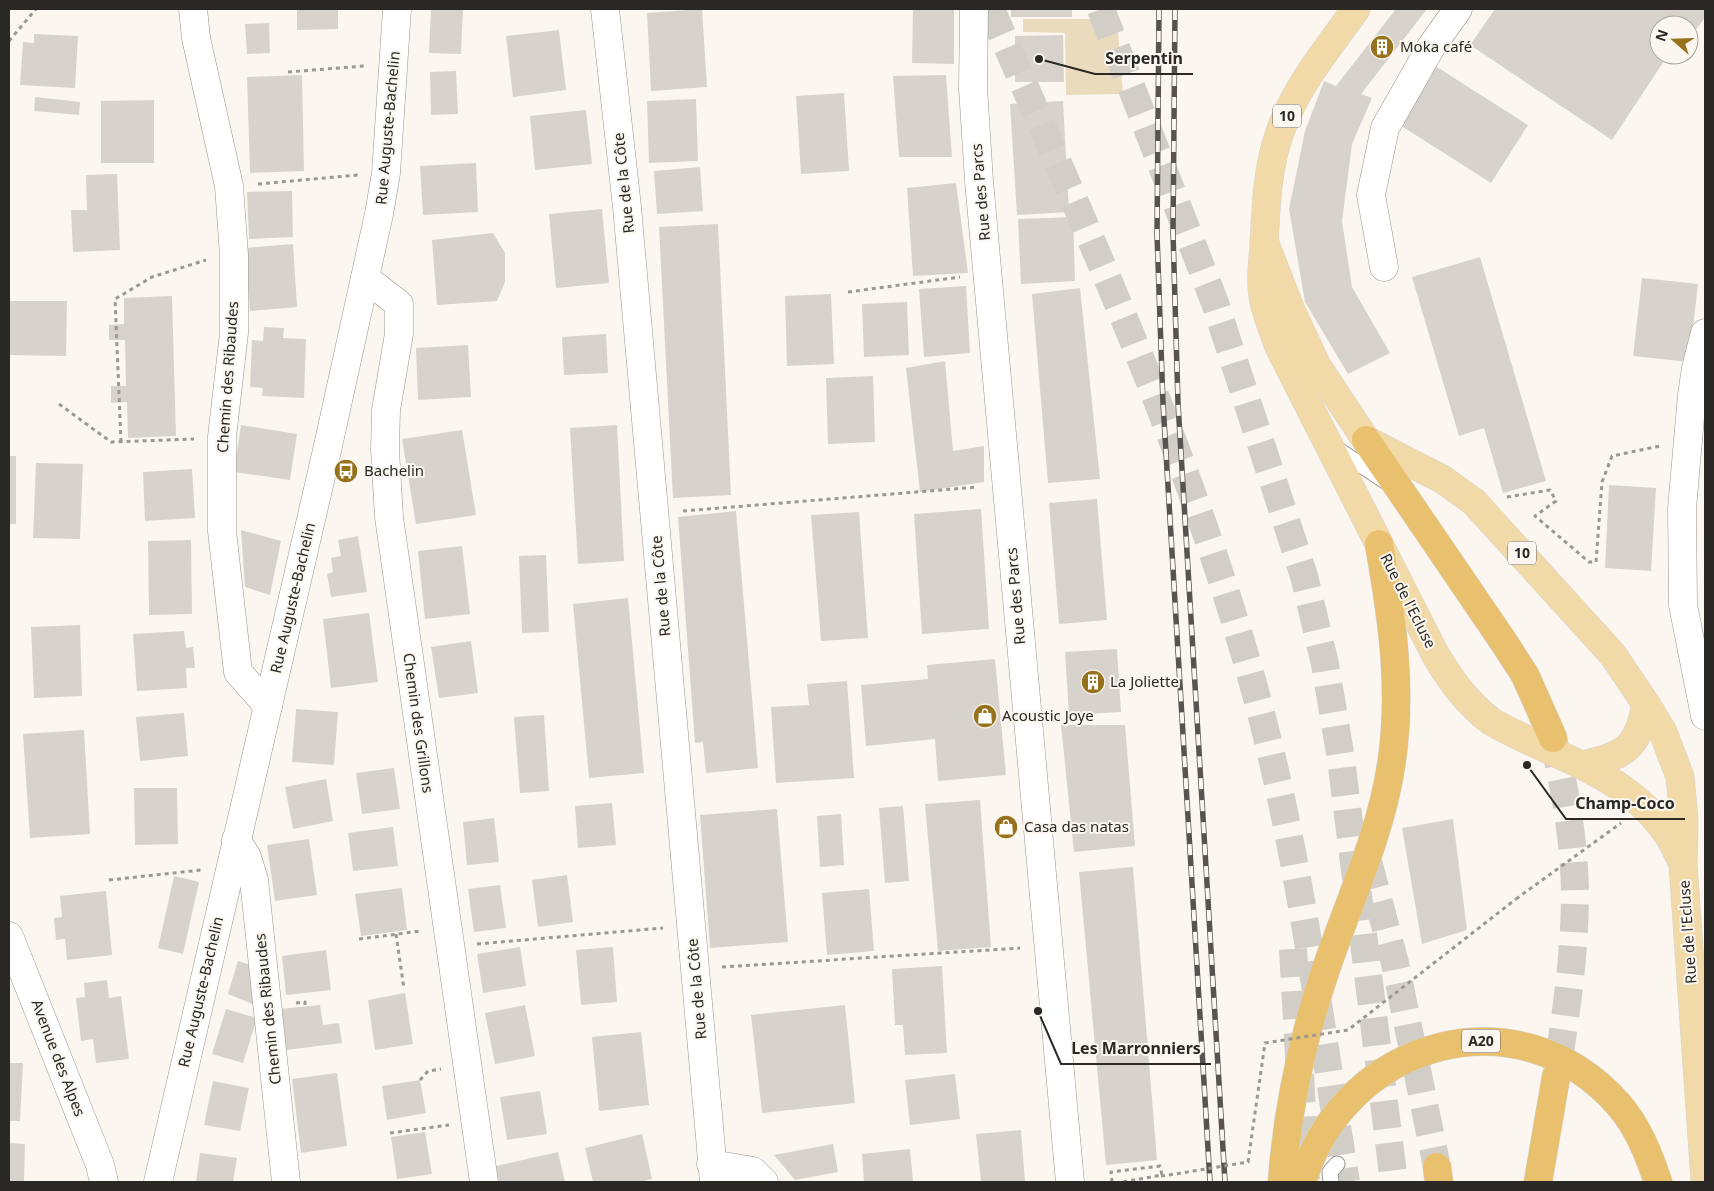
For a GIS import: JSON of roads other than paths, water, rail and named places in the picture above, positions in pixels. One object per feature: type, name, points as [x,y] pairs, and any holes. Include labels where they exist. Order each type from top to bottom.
[{"type":"highway","points":[[1366,440],[1398,490],[1525,675],[1553,738]]},
{"type":"highway","points":[[1282,1182],[1294,1090],[1310,1025],[1324,975],[1375,833],[1391,767],[1397,708],[1396,658],[1379,544]]},
{"type":"highway","name":"A20","points":[[1302,1182],[1314,1151],[1336,1114],[1370,1079],[1396,1062],[1428,1049],[1448,1044],[1493,1041],[1545,1053],[1578,1069],[1594,1082],[1620,1106],[1633,1126],[1652,1162],[1658,1182]]},
{"type":"highway","points":[[1538,1182],[1556,1077]]},
{"type":"main road","name":"Rue de l'Ecluse","points":[[1356,9],[1322,55],[1280,131],[1271,165],[1265,203],[1262,287],[1266,312],[1278,345],[1326,442],[1448,676],[1474,708],[1517,736],[1582,765],[1620,786],[1644,806],[1665,830],[1683,864]]},
{"type":"main road","name":"Rue de l'Ecluse","points":[[1264,241],[1290,308],[1317,366],[1366,440],[1442,479],[1474,502],[1613,655],[1663,732],[1680,777],[1684,820],[1683,864],[1705,1180]]},
{"type":"main road","points":[[1582,765],[1608,760],[1625,751],[1642,729],[1646,704]]},
{"type":"street","name":"Chemin des Ribaudes","points":[[193,9],[196,38],[229,186],[234,255],[234,333],[222,437],[222,531],[238,672],[268,706]]},
{"type":"street","name":"Rue Auguste-Bachelin","points":[[158,1182],[366,278],[386,173],[395,64],[397,9]]},
{"type":"street","name":"Rue de la Côte","points":[[605,9],[627,207],[713,1173]]},
{"type":"street","name":"Rue des Parcs","points":[[974,9],[973,88],[979,181],[1070,1182]]},
{"type":"street","points":[[1384,267],[1371,195],[1385,128],[1431,47],[1458,9]]},
{"type":"street","name":"Chemin des Grillons","points":[[366,278],[399,304],[400,334],[386,410],[385,450],[389,517],[484,1182]]},
{"type":"street","points":[[1705,333],[1696,368],[1687,441],[1682,508],[1683,605],[1705,716]]},
{"type":"street","name":"Chemin des Ribaudes","points":[[236,840],[247,858],[254,880],[286,1182]]},
{"type":"street","name":"Avenue des Alpes","points":[[9,936],[96,1157],[104,1182]]},
{"type":"street","points":[[691,1182],[713,1173],[753,1171],[764,1182]]},
{"type":"lane","points":[[1326,442],[1398,490]]},
{"type":"lane","points":[[1331,1182],[1330,1172],[1337,1164]]},
{"type":"tunnel","points":[[991,9],[1142,362],[1177,451],[1209,541],[1238,633],[1264,725],[1289,838],[1310,953],[1346,1182]]},
{"type":"tunnel","points":[[1101,9],[1215,303],[1304,576],[1325,664],[1341,759],[1394,1182]]},
{"type":"tunnel","points":[[1553,738],[1568,815],[1573,853],[1575,892],[1569,984],[1556,1077]]},
{"type":"tunnel","points":[[1368,861],[1395,963],[1437,1167]]},
{"type":"tunnel","points":[[1293,949],[1306,1180]]},
{"type":"railway","points":[[1159,9],[1157,235],[1163,403],[1210,1182]]},
{"type":"railway","points":[[1175,9],[1173,233],[1178,403],[1225,1182]]},
{"type":"place","name":"Moka café","points":[[1382,47]]},
{"type":"place","name":"Serpentin","points":[[1039,59]]},
{"type":"place","name":"Bachelin","points":[[346,471]]},
{"type":"place","name":"La Joliette","points":[[1093,682]]},
{"type":"place","name":"Acoustic Joye","points":[[985,716]]},
{"type":"place","name":"Champ-Coco","points":[[1527,765]]},
{"type":"place","name":"Casa das natas","points":[[1006,827]]},
{"type":"place","name":"Les Marronniers","points":[[1038,1011]]}]
